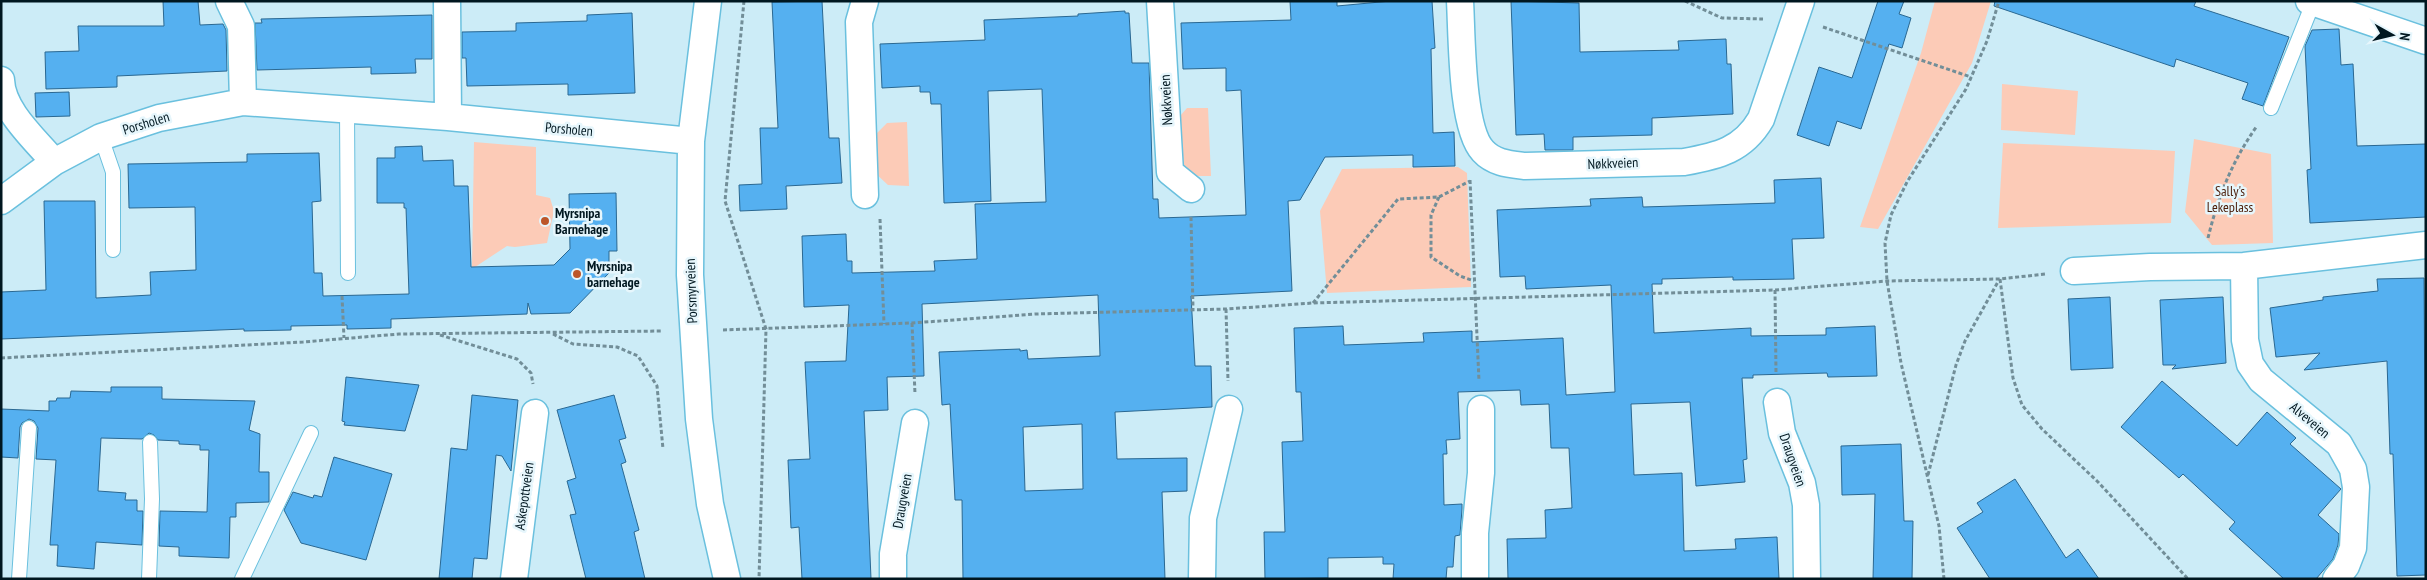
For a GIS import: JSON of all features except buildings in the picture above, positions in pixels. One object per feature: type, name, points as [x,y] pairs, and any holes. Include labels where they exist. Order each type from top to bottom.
[{"type":"street","points":[[229,1],[241,26],[243,102]]},
{"type":"street","points":[[446,1],[448,117]]},
{"type":"street","name":"Porsmyrveien","points":[[708,1],[691,141],[690,276],[699,419],[710,504],[726,579]]},
{"type":"street","points":[[865,1],[859,22],[872,205]]},
{"type":"street","name":"Nøkkveien","points":[[1160,1],[1170,172],[1190,189]]},
{"type":"street","points":[[1460,1],[1467,105],[1473,134],[1482,150]]},
{"type":"street","points":[[2311,2],[2426,41]]},
{"type":"street","name":"Nøkkveien","points":[[1482,150],[1493,159],[1506,164],[1525,166],[1684,162],[1724,152],[1752,134],[1761,119],[1799,9]]},
{"type":"street","points":[[1,80],[10,108],[54,162]]},
{"type":"street","name":"Porsholen","points":[[1,202],[54,162],[101,137],[159,118],[243,102],[448,117],[691,141]]},
{"type":"street","points":[[2074,271],[2244,266],[2426,245]]},
{"type":"street","name":"Alveveien","points":[[2244,266],[2245,340],[2250,364],[2261,380],[2339,444],[2353,469],[2356,487],[2353,548],[2346,566],[2336,579]]},
{"type":"street","name":"Draugveien","points":[[1777,402],[1782,433],[1802,483],[1806,505],[1807,579]]},
{"type":"street","points":[[1202,579],[1203,518],[1229,409]]},
{"type":"street","points":[[1475,579],[1475,533],[1481,473],[1481,409]]},
{"type":"street","name":"Askepottveien","points":[[514,579],[535,413]]},
{"type":"street","name":"Draugveien","points":[[893,579],[893,554],[915,423]]},
{"type":"lane","points":[[2271,108],[2311,2]]},
{"type":"lane","points":[[347,109],[348,273]]},
{"type":"lane","points":[[101,137],[112,172],[114,250]]},
{"type":"lane","points":[[19,579],[29,428]]},
{"type":"lane","points":[[242,579],[311,433]]},
{"type":"lane","points":[[150,442],[152,499],[150,579]]},
{"type":"path","points":[[744,1],[725,201],[766,329],[759,579]]},
{"type":"path","points":[[1685,1],[1714,16],[1732,20],[1799,9],[1848,37],[1971,77]]},
{"type":"path","points":[[1944,579],[1939,526],[1901,363],[1887,281],[1885,243],[1891,216],[1907,182],[1966,89],[1987,41],[1999,1]]},
{"type":"path","points":[[2204,266],[2216,205],[2229,172],[2243,146],[2271,108]]},
{"type":"path","points":[[1481,409],[1470,181],[1482,150]]},
{"type":"path","points":[[1313,303],[1398,199],[1439,197],[1470,181]]},
{"type":"path","points":[[1190,189],[1192,309]]},
{"type":"path","points":[[1439,197],[1431,215],[1431,257],[1460,276],[1474,281]]},
{"type":"path","points":[[872,205],[884,324]]},
{"type":"path","points":[[722,330],[912,323],[1036,314],[1226,309],[1313,303],[1475,300],[1775,290],[1887,281],[2000,279],[2074,271]]},
{"type":"path","points":[[344,338],[342,277],[348,273]]},
{"type":"path","points":[[1928,475],[1956,365],[1965,341],[2000,279]]},
{"type":"path","points":[[2000,279],[2013,378],[2022,405],[2042,429],[2098,482],[2188,579]]},
{"type":"path","points":[[1775,290],[1777,402]]},
{"type":"path","points":[[1226,309],[1229,409]]},
{"type":"path","points":[[912,323],[915,423]]},
{"type":"path","points":[[1,358],[438,334],[553,334],[664,331]]},
{"type":"path","points":[[438,334],[517,359],[531,373],[535,390],[535,413]]},
{"type":"path","points":[[553,334],[573,344],[617,347],[638,356],[657,386],[662,449]]},
{"type":"green space","points":[[1935,1],[1991,1],[1972,63],[1878,229],[1860,227],[1921,53]]},
{"type":"green space","points":[[2002,84],[2078,91],[2075,135],[2001,130]]},
{"type":"green space","points":[[1187,108],[1208,108],[1211,176],[1190,176],[1175,162],[1174,123]]},
{"type":"green space","points":[[907,122],[909,186],[888,185],[874,172],[873,137],[887,123]]},
{"type":"green space","name":"Sally's Lekeplass","points":[[2194,139],[2271,154],[2273,243],[2212,245],[2185,212]]},
{"type":"green space","points":[[474,142],[536,147],[536,195],[550,198],[554,211],[547,243],[515,247],[507,246],[472,269]]},
{"type":"green space","points":[[2003,143],[2175,151],[2171,223],[1998,228]]},
{"type":"green space","points":[[1458,167],[1467,173],[1471,287],[1327,293],[1320,211],[1342,169]]},
{"type":"place","name":"Myrsnipa Barnehage","points":[[545,221]]},
{"type":"place","name":"Myrsnipa barnehage","points":[[577,274]]}]
